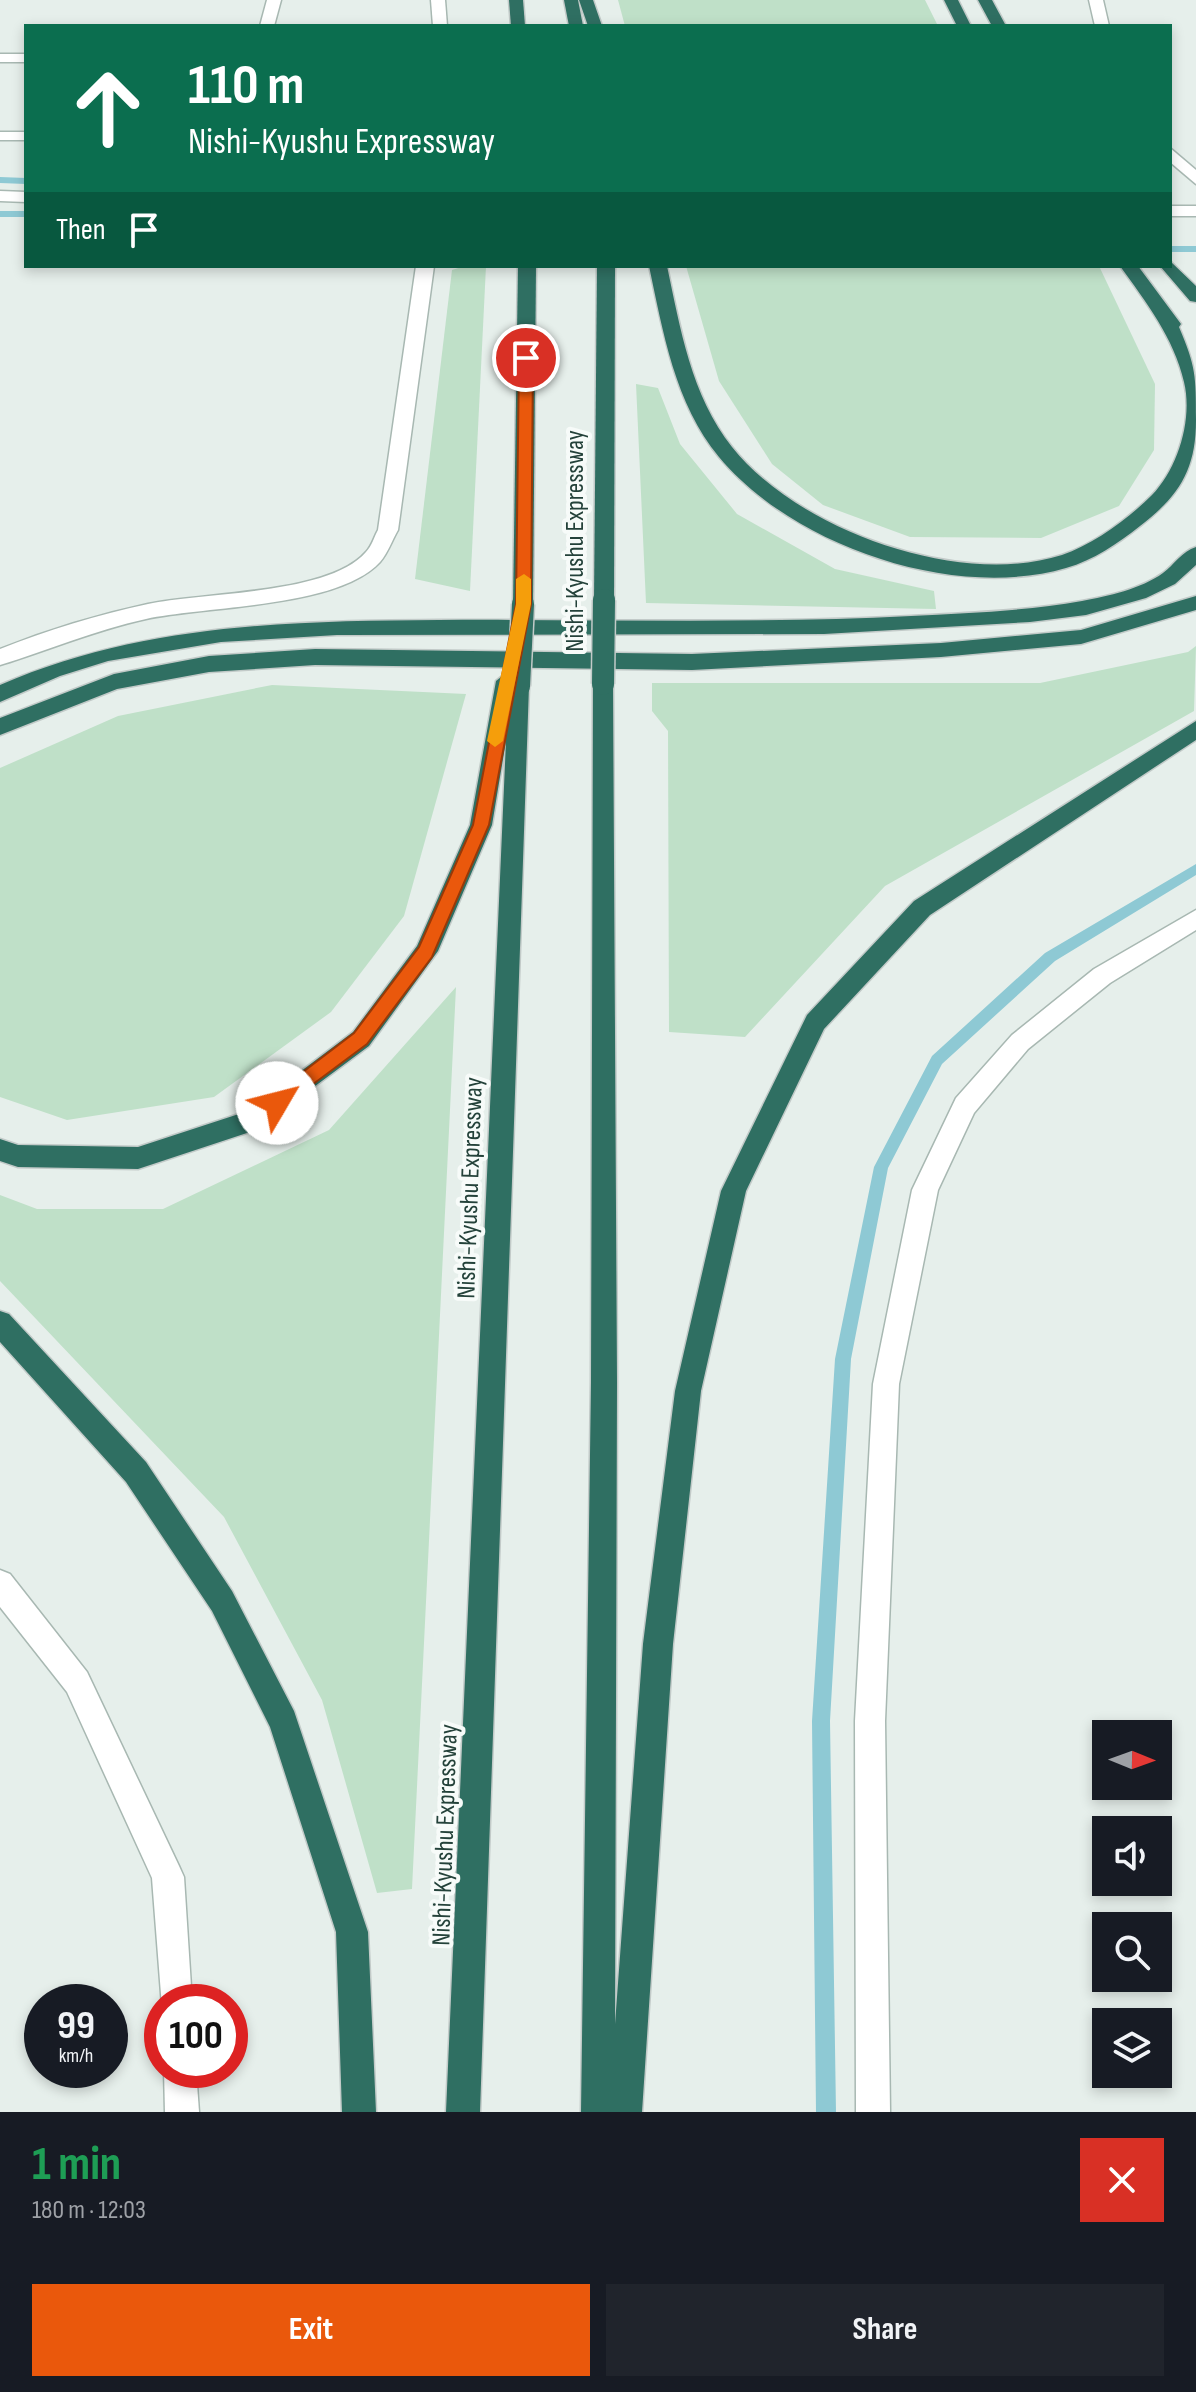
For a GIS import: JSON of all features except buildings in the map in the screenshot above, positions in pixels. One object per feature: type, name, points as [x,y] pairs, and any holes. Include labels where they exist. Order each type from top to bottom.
[{"type":"highway","points":[[516,0],[518,24]]},
{"type":"highway","points":[[571,0],[576,24]]},
{"type":"highway","points":[[586,0],[594,24]]},
{"type":"highway","points":[[951,0],[963,24]]},
{"type":"highway","points":[[985,0],[998,24]]},
{"type":"highway","name":"Nishi-Kyushu Expressway","points":[[463,2112],[512,684],[522,640],[527,268]]},
{"type":"highway","name":"Nishi-Kyushu Expressway","points":[[598,2112],[604,1382],[606,268]]},
{"type":"highway","points":[[659,268],[690,393],[725,452],[783,508],[888,556],[972,570],[1052,565],[1099,547],[1169,493],[1192,446],[1195,388],[1163,311]]},
{"type":"highway","points":[[1131,268],[1196,354]]},
{"type":"highway","points":[[1171,268],[1196,297]]},
{"type":"highway","points":[[0,694],[82,663],[164,643],[297,627],[893,624],[1029,615],[1118,599],[1166,581],[1196,554]]},
{"type":"highway","points":[[0,727],[27,713],[114,682],[209,664],[315,657],[692,662],[941,650],[1081,637],[1196,603]]},
{"type":"highway","points":[[0,1150],[18,1156],[138,1158],[256,1119],[361,1039],[426,951],[481,825],[512,684],[523,604]]},
{"type":"highway","points":[[625,2112],[658,1644],[688,1391],[734,1191],[815,1022],[922,908],[1196,729]]},
{"type":"highway","points":[[0,1323],[136,1472],[222,1601],[283,1722],[352,1932],[359,2112]]},
{"type":"street","points":[[268,24],[274,0]]},
{"type":"street","points":[[438,0],[440,24]]},
{"type":"street","points":[[1096,0],[1102,24]]},
{"type":"street","points":[[1172,155],[1196,179]]},
{"type":"street","points":[[0,196],[24,197]]},
{"type":"street","points":[[1172,211],[1196,211]]},
{"type":"street","points":[[0,657],[49,637],[169,607],[304,589],[343,575],[372,558],[388,530],[425,268]]},
{"type":"street","points":[[873,2112],[870,1721],[886,1384],[925,1190],[965,1106],[1020,1042],[1102,976],[1196,919]]},
{"type":"street","points":[[0,1584],[77,1682],[168,1877],[175,1984]]},
{"type":"street","points":[[181,2088],[182,2112]]},
{"type":"lane","points":[[0,58],[24,58]]},
{"type":"lane","points":[[0,136],[24,136]]},
{"type":"green space","points":[[618,0],[925,0],[937,24],[624,24]]},
{"type":"green space","points":[[486,268],[470,591],[415,579],[452,270]]},
{"type":"green space","points":[[687,268],[1100,268],[1155,384],[1154,450],[1119,506],[1041,538],[910,537],[823,505],[772,464],[719,381]]},
{"type":"green space","points":[[636,384],[658,388],[680,444],[737,514],[835,569],[934,591],[936,609],[646,603]]},
{"type":"green space","points":[[1196,646],[1194,711],[885,886],[745,1037],[669,1032],[668,731],[652,711],[652,683],[1040,683],[1188,652]]},
{"type":"green space","points":[[272,685],[466,694],[404,916],[331,1012],[214,1097],[67,1120],[0,1097],[0,768],[118,716]]},
{"type":"green space","points":[[456,987],[412,1889],[377,1893],[322,1700],[224,1517],[0,1281],[0,1195],[37,1209],[163,1209],[329,1130]]},
{"type":"waterway","points":[[0,180],[24,181]]},
{"type":"waterway","points":[[0,214],[24,214]]},
{"type":"waterway","points":[[1172,249],[1196,249]]},
{"type":"waterway","points":[[826,2112],[821,1721],[843,1359],[881,1167],[937,1060],[1050,957],[1196,869]]},
{"type":"slow traffic","points":[[495,741],[523,604],[524,579]]},
{"type":"route","points":[[277,1103],[361,1039],[426,951],[481,825],[523,604],[526,358]]}]
